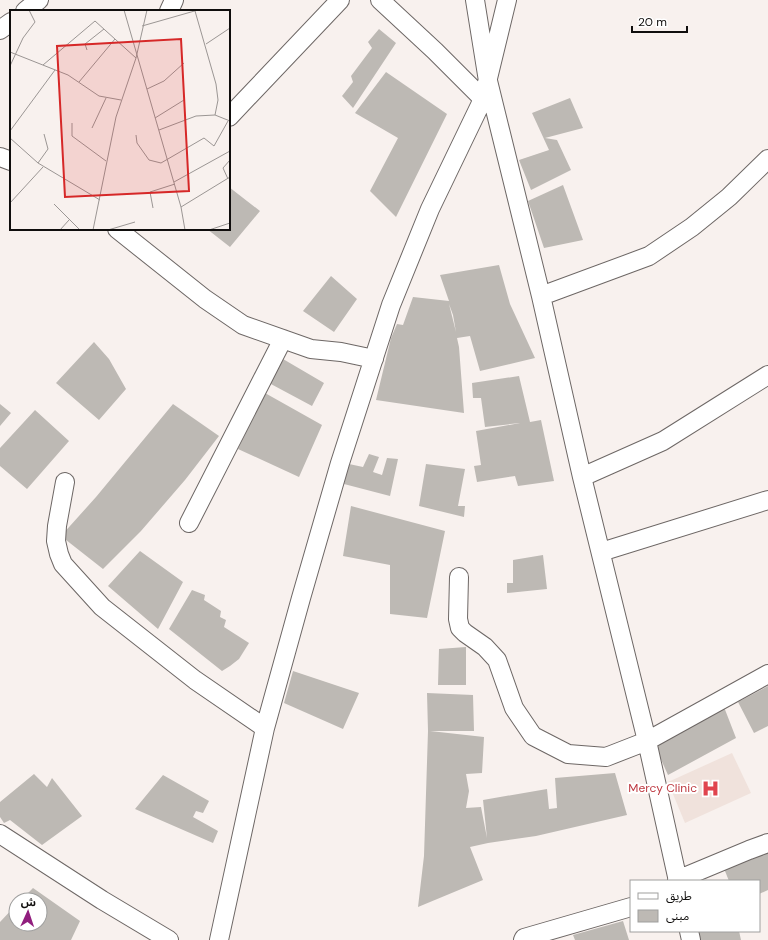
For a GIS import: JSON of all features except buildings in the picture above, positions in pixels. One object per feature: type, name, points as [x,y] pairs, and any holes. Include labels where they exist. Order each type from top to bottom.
[{"type":"street","points":[[26,10],[39,0]]},
{"type":"street","points":[[169,10],[174,0]]},
{"type":"street","points":[[230,116],[340,0]]},
{"type":"street","points":[[380,0],[435,51],[483,99]]},
{"type":"street","points":[[475,0],[488,81],[541,296],[582,477],[647,742],[678,880]]},
{"type":"street","points":[[219,940],[265,728],[340,463],[391,305],[430,209],[483,99],[507,0]]},
{"type":"street","points":[[0,30],[10,23]]},
{"type":"street","points":[[0,157],[10,160]]},
{"type":"street","points":[[541,296],[649,256],[692,227],[729,197],[768,159]]},
{"type":"street","points":[[120,230],[205,299],[243,325],[311,349],[341,352],[374,359]]},
{"type":"street","points":[[189,523],[283,340]]},
{"type":"street","points":[[582,477],[663,441],[768,375]]},
{"type":"street","points":[[64,482],[56,541],[63,564],[102,607],[195,680],[265,728]]},
{"type":"street","points":[[601,552],[768,500]]},
{"type":"street","points":[[459,577],[458,619],[460,628],[485,647],[497,660],[514,708],[533,736],[568,754],[606,757],[647,742],[768,674]]},
{"type":"street","points":[[0,834],[102,900],[169,940]]},
{"type":"street","points":[[680,880],[768,843]]},
{"type":"street","points":[[523,940],[524,938],[630,907]]},
{"type":"shaded area","name":"Mercy Clinic","points":[[732,753],[751,793],[685,823],[668,782]]},
{"type":"place","name":"Mercy Clinic","points":[[710,788]]}]
